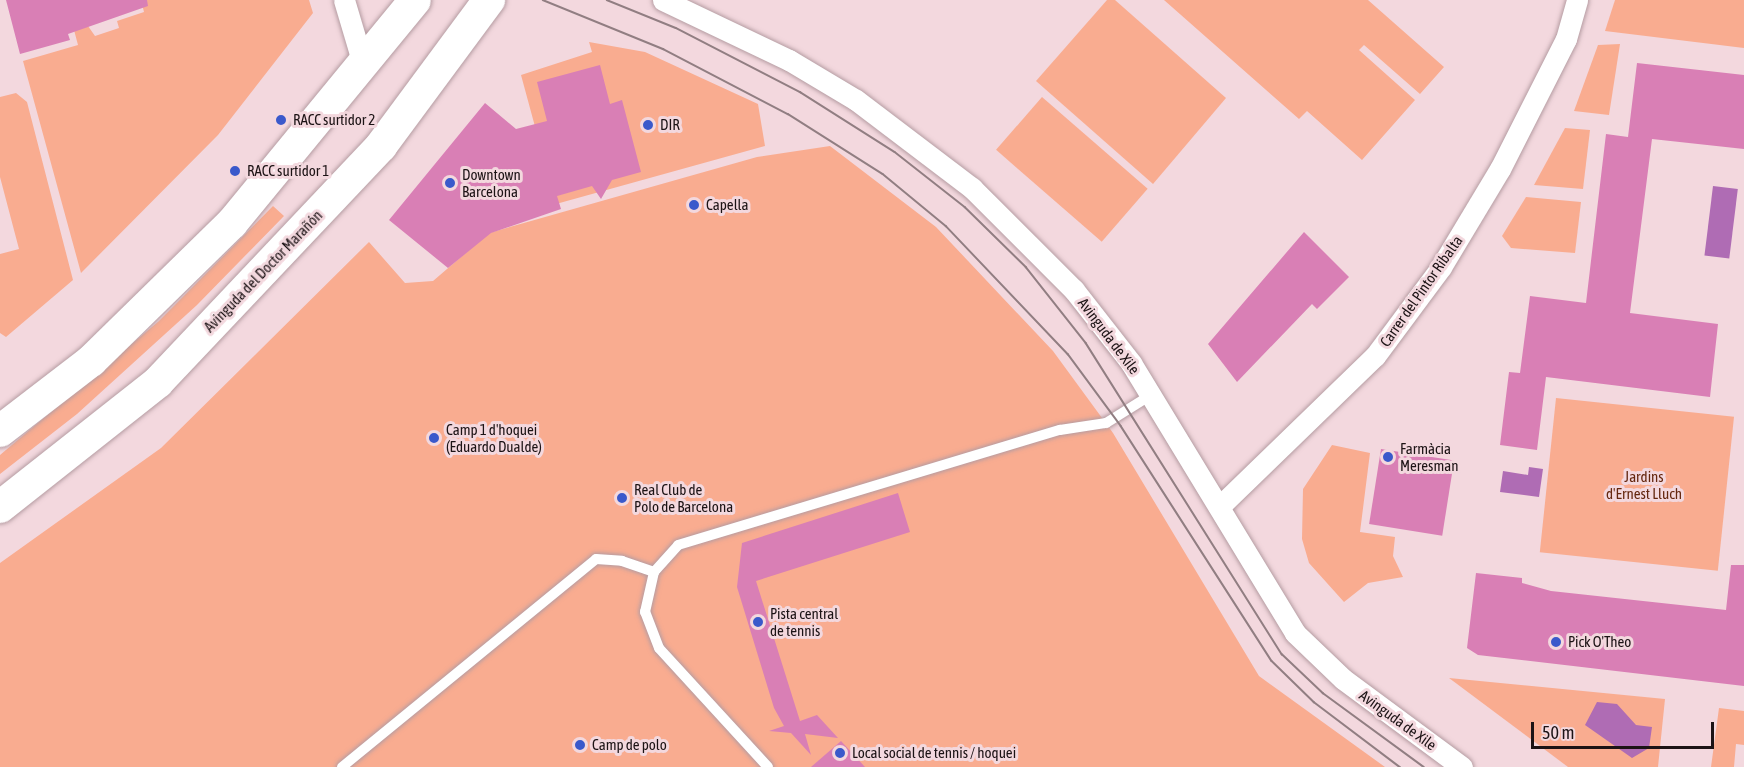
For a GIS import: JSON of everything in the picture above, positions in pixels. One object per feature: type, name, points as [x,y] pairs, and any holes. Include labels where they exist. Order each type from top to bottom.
[{"type":"street","points":[[344,0],[363,64]]},
{"type":"street","points":[[0,431],[91,361],[232,223],[415,0]]},
{"type":"street","name":"Avinguda del Doctor Marañón","points":[[0,507],[158,382],[381,146],[489,0]]},
{"type":"street","name":"Avinguda de Xile","points":[[663,0],[789,60],[856,100],[972,188],[1074,290],[1151,395],[1219,507],[1276,609],[1317,656],[1462,767]]},
{"type":"street","name":"Carrer del Pintor Ribalta","points":[[1219,507],[1375,356],[1441,267],[1505,159],[1566,39],[1577,0]]},
{"type":"lane","points":[[768,767],[659,648],[645,612],[654,572],[678,545],[1060,430],[1106,423],[1151,395]]},
{"type":"lane","points":[[342,767],[596,559],[622,561],[654,572]]},
{"type":"green space","points":[[141,0],[309,0],[313,13],[218,135],[81,273],[23,61],[78,45],[74,30],[88,26],[95,36],[119,28],[117,21],[144,12]]},
{"type":"green space","points":[[1107,0],[1115,0],[1226,98],[1153,184],[1036,81]]},
{"type":"green space","points":[[1164,0],[1368,0],[1444,67],[1420,94],[1364,45],[1359,50],[1415,100],[1362,160],[1307,111],[1299,119]]},
{"type":"green space","points":[[1615,0],[1744,0],[1744,48],[1605,31]]},
{"type":"green space","name":"DIR","points":[[589,42],[645,52],[758,104],[765,146],[556,204],[521,75],[592,52]]},
{"type":"green space","points":[[1620,44],[1609,115],[1574,111],[1598,45]]},
{"type":"green space","points":[[16,93],[27,102],[73,280],[6,337],[0,333],[0,254],[19,249],[0,177],[0,97]]},
{"type":"green space","points":[[1042,97],[1148,189],[1102,242],[996,150]]},
{"type":"green space","points":[[1565,128],[1590,130],[1583,189],[1534,185]]},
{"type":"green space","name":"Real Club de Polo de Barcelona","points":[[830,146],[936,227],[1053,351],[1113,433],[1259,676],[1385,767],[0,767],[0,563],[161,448],[369,242],[405,283],[433,281],[489,233],[757,157]]},
{"type":"green space","points":[[1526,197],[1581,202],[1575,253],[1511,248],[1502,236]]},
{"type":"green space","points":[[273,206],[284,216],[197,305],[77,414],[0,474],[0,455],[159,321]]},
{"type":"green space","name":"Jardins d'Ernest Lluch","points":[[1556,398],[1734,417],[1718,571],[1540,552]]},
{"type":"green space","points":[[1332,445],[1370,453],[1360,532],[1395,537],[1393,556],[1403,577],[1368,583],[1344,602],[1309,563],[1302,539],[1303,489]]},
{"type":"green space","points":[[1449,678],[1665,699],[1658,767],[1568,767]]},
{"type":"green space","points":[[1719,708],[1744,711],[1744,745],[1736,744],[1734,767],[1711,767]]},
{"type":"shaded area","points":[[1713,186],[1738,189],[1729,259],[1704,255]]},
{"type":"shaded area","points":[[1529,467],[1543,469],[1539,497],[1500,492],[1503,471],[1528,475]]},
{"type":"shaded area","points":[[1597,702],[1617,704],[1636,725],[1652,727],[1649,748],[1632,758],[1585,725]]},
{"type":"building","points":[[6,0],[147,0],[148,6],[68,34],[70,40],[20,54]]},
{"type":"building","points":[[1637,63],[1744,75],[1744,149],[1652,139],[1630,313],[1718,324],[1710,397],[1546,377],[1537,450],[1500,445],[1509,372],[1520,373],[1530,296],[1586,303],[1606,134],[1628,137]]},
{"type":"building","points":[[600,65],[610,104],[622,100],[641,172],[612,180],[601,199],[592,186],[557,196],[561,209],[491,233],[448,268],[389,220],[485,103],[516,129],[547,121],[537,82]]},
{"type":"building","points":[[1304,232],[1349,277],[1317,309],[1312,304],[1237,382],[1208,344]]},
{"type":"building","points":[[1381,449],[1454,461],[1442,536],[1369,524]]},
{"type":"building","points":[[898,493],[910,532],[756,581],[800,721],[817,715],[838,738],[805,734],[811,755],[791,733],[769,731],[784,726],[774,708],[737,587],[742,543]]},
{"type":"building","points":[[1731,565],[1744,565],[1744,686],[1478,655],[1467,648],[1476,573],[1522,578],[1522,583],[1551,591],[1726,610]]},
{"type":"building","name":"Local social de tennis / hoquei","points":[[841,741],[865,767],[811,767]]},
{"type":"tram line","points":[[543,0],[663,49],[788,114],[883,174],[946,226],[1068,354],[1121,426],[1272,661],[1314,702],[1400,767]]},
{"type":"tram line","points":[[607,0],[676,28],[800,92],[895,152],[965,207],[1026,267],[1086,343],[1282,654],[1323,693],[1424,767]]},
{"type":"place","name":"RACC surtidor 2","points":[[281,120]]},
{"type":"place","name":"DIR","points":[[648,125]]},
{"type":"place","name":"RACC surtidor 1","points":[[235,171]]},
{"type":"place","name":"Downtown Barcelona","points":[[450,183]]},
{"type":"place","name":"Capella","points":[[694,205]]},
{"type":"place","name":"Camp 1 d'hoquei (Eduardo Dualde)","points":[[434,438]]},
{"type":"place","name":"Farmàcia Meresman","points":[[1388,457]]},
{"type":"place","name":"Real Club de Polo de Barcelona","points":[[622,498]]},
{"type":"place","name":"Pista central de tennis","points":[[758,622]]},
{"type":"place","name":"Pick O'Theo","points":[[1556,642]]},
{"type":"place","name":"Camp de polo","points":[[580,745]]},
{"type":"place","name":"Local social de tennis / hoquei","points":[[840,753]]}]
